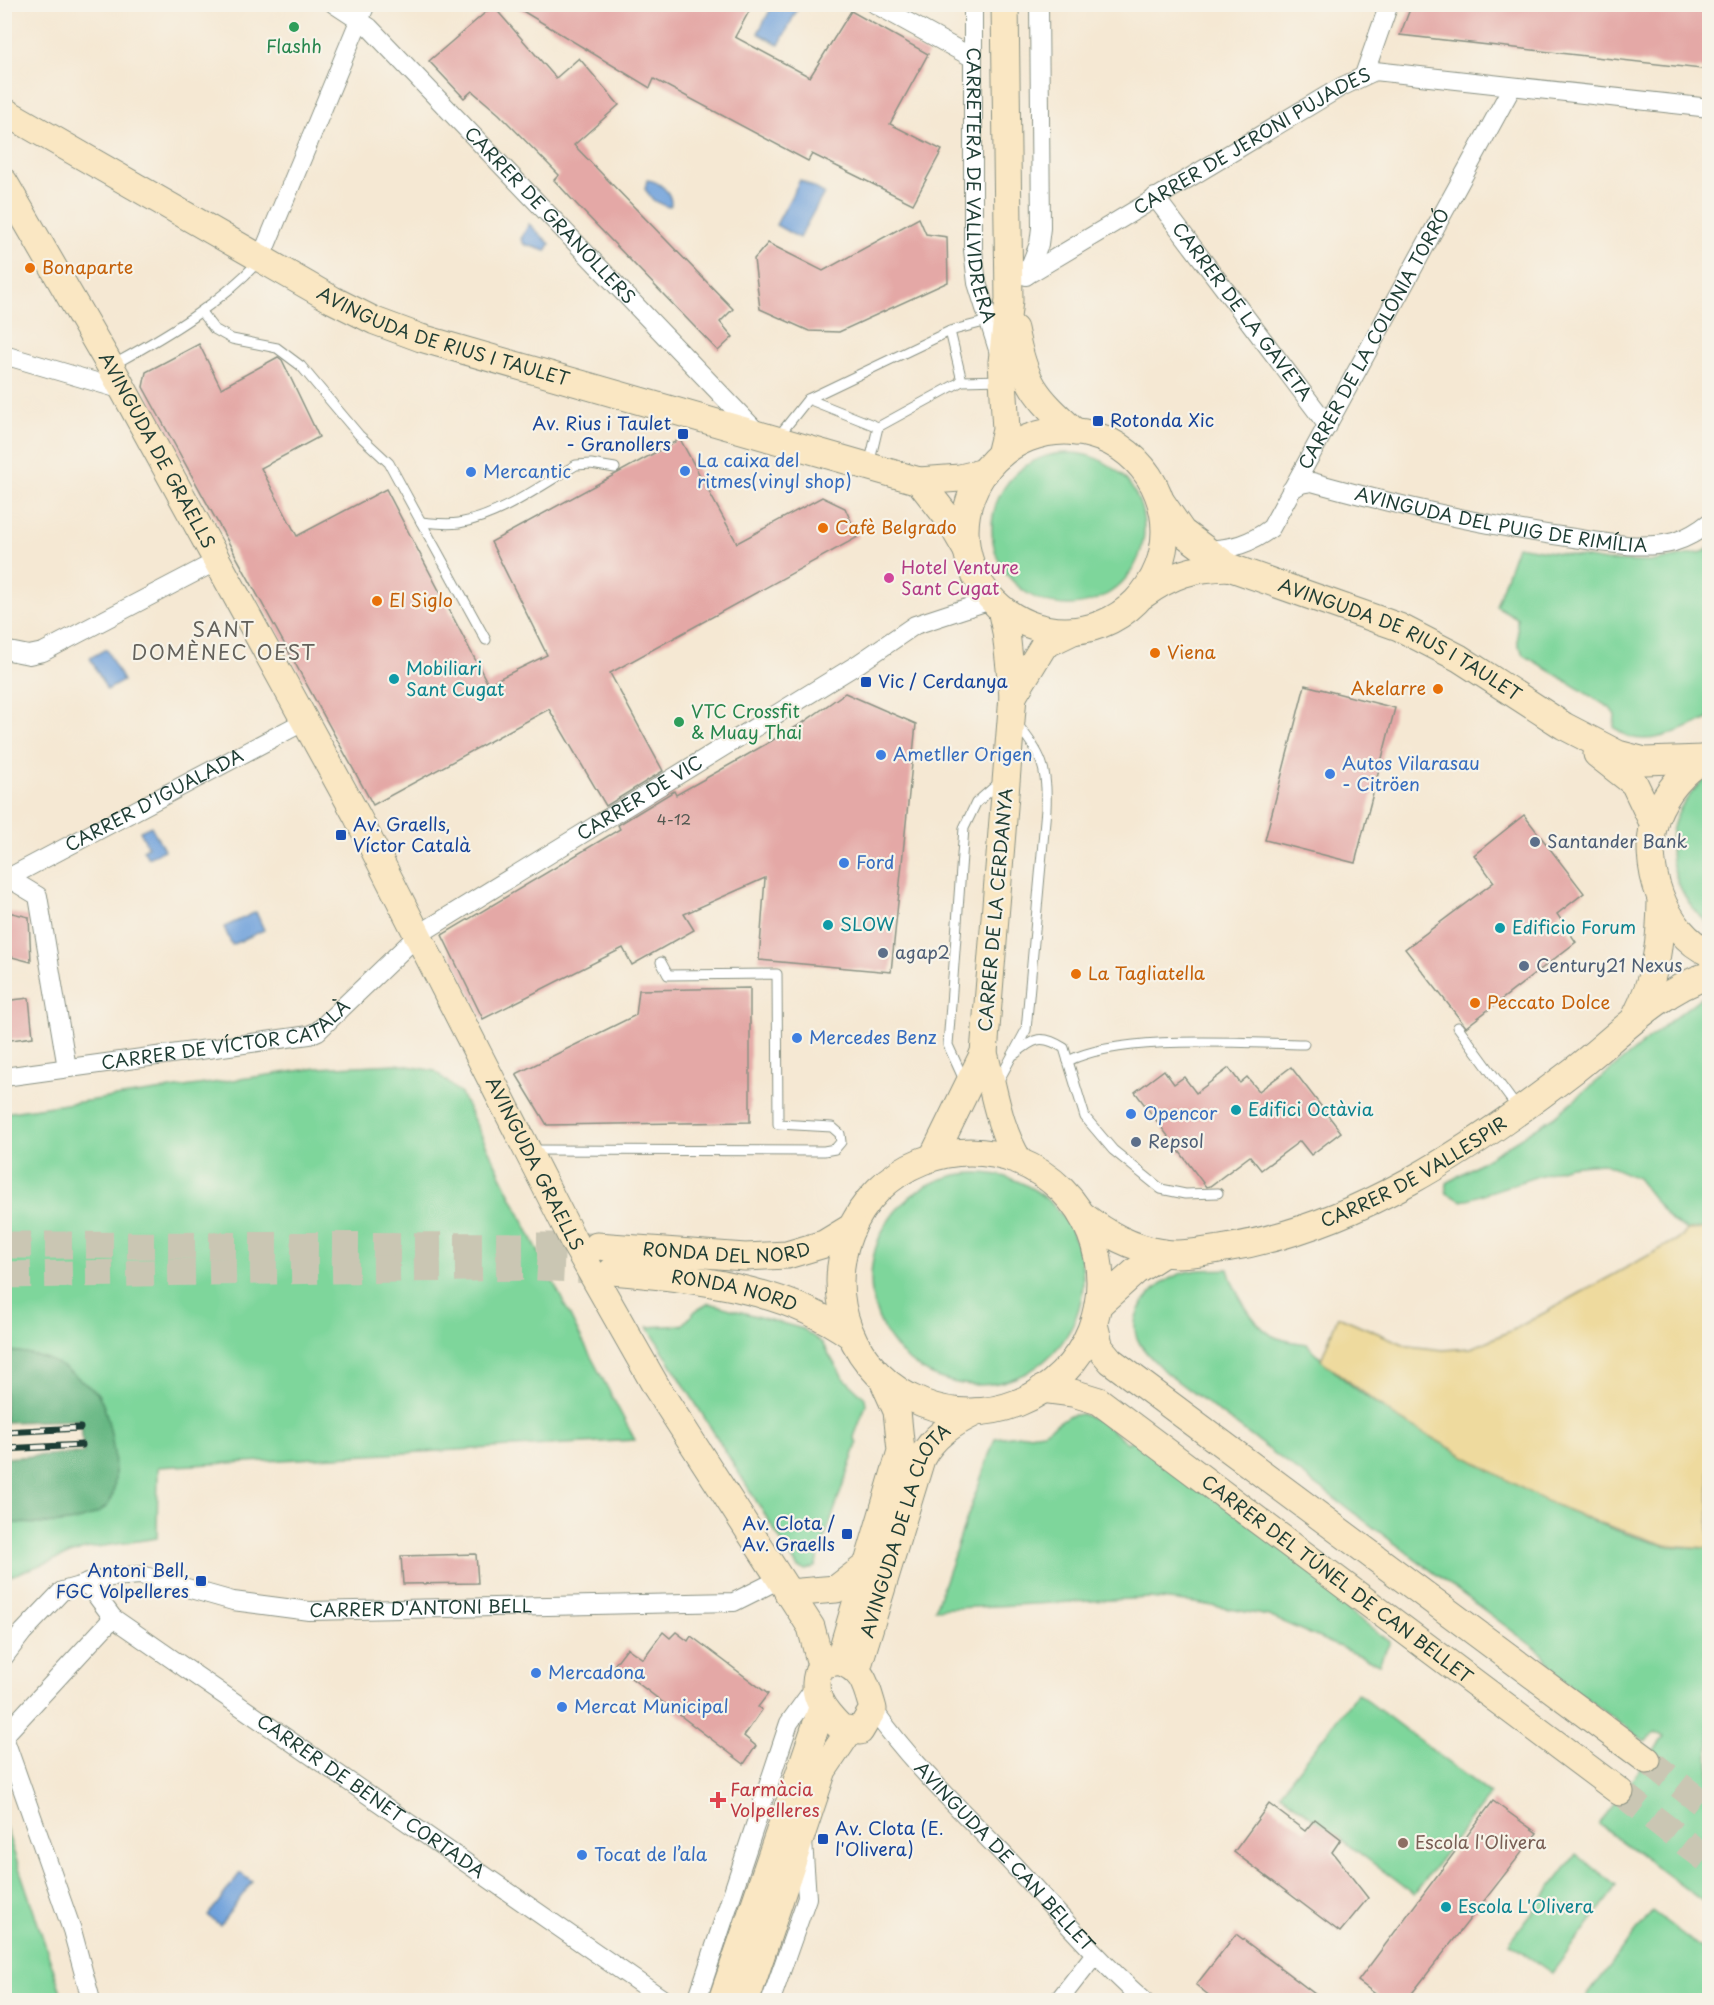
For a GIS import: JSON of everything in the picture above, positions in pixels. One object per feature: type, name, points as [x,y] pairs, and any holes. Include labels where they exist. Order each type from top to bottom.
[{"type":"street","name":"CARRER DE GRANOLLERS","points":[[334,4],[362,13],[369,27],[768,438]]},
{"type":"street","points":[[875,4],[973,58]]},
{"type":"street","name":"CARRETERA DE VALLVIDRERA","points":[[973,4],[973,250],[977,283],[1003,371]]},
{"type":"street","name":"CARRETERA DE VALLVIDRERA","points":[[992,464],[1006,430],[1003,371],[1009,300],[1005,4]]},
{"type":"street","name":"CARRETERA DE VALLVIDRERA","points":[[1039,4],[1040,244],[1027,274],[1009,300],[1025,376],[1042,401],[1075,432]]},
{"type":"street","points":[[1364,75],[1389,4]]},
{"type":"street","points":[[260,260],[362,13]]},
{"type":"street","name":"CARRER DE JERONI PUJADES","points":[[1027,274],[1364,75],[1375,71],[1710,108]]},
{"type":"street","name":"CARRER DE LA COLÒNIA TORRÓ","points":[[1204,550],[1232,549],[1256,539],[1271,528],[1512,87]]},
{"type":"street","name":"AVINGUDA DE RIUS I TAULET","points":[[4,111],[260,260],[375,321],[421,338],[919,481],[960,478],[992,464]]},
{"type":"street","name":"AVINGUDA DE GRAELLS","points":[[4,182],[117,380],[305,721]]},
{"type":"street","name":"CARRER DE LA GAVETA","points":[[1155,197],[1328,426]]},
{"type":"street","points":[[4,355],[117,380]]},
{"type":"street","points":[[919,481],[948,518],[967,550],[977,581],[994,602],[1012,615],[1035,626],[1074,631],[1102,624],[1129,609],[1140,597],[1158,565],[1162,550],[1164,525],[1161,502],[1145,472],[1121,449],[1094,436],[1075,432],[1033,436],[992,464],[968,512],[967,550]]},
{"type":"street","name":"AVINGUDA DEL PUIG DE RIMÍLIA","points":[[1291,490],[1301,484],[1312,482],[1450,518],[1513,530],[1606,543],[1652,545],[1675,542],[1697,532],[1710,522]]},
{"type":"street","name":"AVINGUDA DE RIUS I TAULET","points":[[1161,502],[1182,532],[1229,567],[1399,627],[1458,658],[1564,726],[1618,754],[1645,761],[1706,757]]},
{"type":"street","points":[[4,650],[29,655],[43,652],[217,561]]},
{"type":"street","name":"AVINGUDA DE RIUS I TAULET","points":[[1140,597],[1168,577],[1182,572],[1229,567]]},
{"type":"street","name":"CARRER DE LA CERDANYA","points":[[994,602],[1001,609],[1006,632],[1012,706],[984,1053],[995,1092],[998,1120],[1019,1161]]},
{"type":"street","name":"CARRER DE VIC","points":[[418,935],[858,664],[915,625],[994,602]]},
{"type":"street","name":"CARRER DE LA CERDANYA","points":[[1012,706],[1044,645],[1074,631]]},
{"type":"street","name":"CARRER D'IGUALADA","points":[[7,880],[305,721]]},
{"type":"street","name":"AVINGUDA GRAELLS","points":[[305,721],[418,935],[526,1150],[657,1388],[811,1627],[831,1678],[867,1687],[873,1709]]},
{"type":"street","name":"AVINGUDA DE RIUS I TAULET","points":[[1564,726],[1634,783],[1654,825]]},
{"type":"street","points":[[1706,757],[1677,781],[1662,803],[1654,825],[1653,855],[1661,901],[1676,927],[1710,953]]},
{"type":"street","points":[[7,880],[38,896],[67,1068]]},
{"type":"street","name":"CARRER DE VALLESPIR","points":[[1633,1022],[1649,991],[1657,967],[1661,901]]},
{"type":"street","name":"CARRER DE VÍCTOR CATALÀ","points":[[4,1077],[309,1035],[318,1031],[418,935]]},
{"type":"street","name":"CARRER DE VALLESPIR","points":[[1082,1215],[1110,1236],[1164,1253],[1193,1252],[1253,1244],[1328,1222],[1386,1194],[1520,1110],[1687,983],[1710,975]]},
{"type":"street","name":"CARRER DE LA CERDANYA","points":[[933,1157],[984,1053]]},
{"type":"street","points":[[1164,1253],[1136,1271],[1096,1314],[1073,1360],[1056,1380],[1004,1407],[976,1412],[952,1411],[926,1405],[901,1392],[883,1378],[863,1357],[850,1335],[842,1309],[839,1282],[842,1255],[852,1227],[884,1183],[933,1157],[977,1152],[997,1154],[1019,1161],[1050,1178],[1082,1215],[1098,1259],[1096,1314],[1100,1347],[1111,1361],[1647,1760]]},
{"type":"street","name":"RONDA DEL NORD","points":[[597,1246],[745,1257],[788,1255],[824,1244],[852,1227]]},
{"type":"street","name":"RONDA NORD","points":[[612,1271],[688,1279],[754,1294],[813,1312],[850,1335]]},
{"type":"street","name":"AVINGUDA DE LA CLOTA","points":[[722,2001],[831,1678],[901,1451],[897,1411],[883,1378]]},
{"type":"street","name":"CARRER DEL TÚNEL DE CAN BELLET","points":[[1042,1389],[1073,1393],[1099,1401],[1620,1792]]},
{"type":"street","name":"AVINGUDA DE LA CLOTA","points":[[697,2001],[789,1723],[831,1678],[928,1445],[950,1426],[976,1412]]},
{"type":"street","points":[[784,1586],[836,1589],[866,1566]]},
{"type":"street","name":"CARRER D'ANTONI BELL","points":[[4,1657],[23,1632],[62,1591],[111,1577],[141,1575],[233,1601],[309,1611],[734,1602],[784,1586]]},
{"type":"street","name":"CARRER DE BENET CORTADA","points":[[87,1583],[113,1618],[664,2001]]},
{"type":"street","points":[[91,2001],[72,1930],[4,1737],[113,1618]]},
{"type":"street","points":[[831,1678],[841,1728],[860,1731],[873,1709]]},
{"type":"street","name":"AVINGUDA DE CAN BELLET","points":[[873,1709],[908,1756],[1094,1955],[1143,2001]]},
{"type":"street","points":[[746,2001],[823,1770],[850,1730]]},
{"type":"street","points":[[771,2001],[807,1898],[802,1832]]},
{"type":"street","points":[[1059,2001],[1094,1955]]},
{"type":"lane","points":[[117,380],[118,362],[201,312],[244,277],[260,260]]},
{"type":"lane","points":[[201,312],[214,329],[231,339],[277,348],[301,366],[359,435],[389,463],[486,640]]},
{"type":"lane","points":[[768,438],[808,399],[950,331],[988,321]]},
{"type":"lane","points":[[950,331],[962,381]]},
{"type":"lane","points":[[869,466],[878,426],[962,381],[1003,371]]},
{"type":"lane","points":[[808,399],[878,426]]},
{"type":"lane","points":[[421,522],[459,523],[482,515],[500,508],[576,465],[591,464],[615,468]]},
{"type":"lane","points":[[995,1092],[1026,1030],[1048,779],[1012,706]]},
{"type":"lane","points":[[966,1090],[960,1068],[948,1045],[964,828],[976,803],[1006,776]]},
{"type":"lane","points":[[526,1150],[824,1151],[835,1149],[841,1142],[840,1134],[832,1127],[778,1124],[777,974],[668,975],[661,962]]},
{"type":"lane","points":[[1458,1027],[1520,1110]]},
{"type":"lane","points":[[1011,1058],[1031,1041],[1050,1039],[1064,1048],[1077,1098],[1085,1117],[1128,1164],[1161,1189],[1185,1194],[1218,1193]]},
{"type":"lane","points":[[1068,1061],[1088,1051],[1160,1044],[1304,1044]]},
{"type":"green space","points":[[1068,453],[1083,454],[1097,459],[1122,475],[1138,500],[1143,514],[1143,544],[1138,558],[1122,583],[1097,599],[1083,604],[1068,605],[1053,604],[1039,599],[1014,583],[998,558],[993,544],[992,529],[993,514],[998,500],[1014,475],[1039,459],[1053,454]]},
{"type":"green space","points":[[1517,546],[1606,561],[1650,562],[1703,552],[1709,548],[1709,719],[1660,737],[1640,739],[1628,736],[1614,727],[1615,715],[1610,708],[1524,655],[1518,645],[1517,618],[1496,606]]},
{"type":"green space","points":[[1709,774],[1709,924],[1698,914],[1681,889],[1675,875],[1671,845],[1680,809]]},
{"type":"green space","points":[[1709,997],[1709,1229],[1687,1230],[1670,1220],[1637,1178],[1602,1163],[1569,1166],[1462,1201],[1446,1193],[1447,1183],[1554,1117],[1670,1021],[1700,998]]},
{"type":"green space","points":[[397,1064],[435,1071],[461,1094],[579,1334],[635,1440],[158,1467],[157,1538],[84,1549],[5,1578],[5,1523],[71,1522],[95,1514],[106,1507],[111,1498],[114,1469],[110,1432],[102,1402],[97,1393],[74,1375],[47,1359],[27,1353],[5,1351],[4,1113],[317,1068]]},
{"type":"green space","points":[[967,1173],[987,1173],[1008,1177],[1027,1185],[1045,1197],[1059,1211],[1071,1229],[1079,1248],[1083,1279],[1079,1310],[1071,1329],[1059,1347],[1045,1361],[1027,1373],[1008,1381],[987,1385],[967,1385],[946,1381],[927,1373],[909,1361],[895,1347],[883,1329],[875,1310],[871,1289],[871,1269],[875,1248],[883,1229],[895,1211],[909,1197],[927,1185],[946,1177]]},
{"type":"green space","points":[[1228,1269],[1244,1305],[1264,1330],[1279,1339],[1307,1344],[1343,1379],[1383,1408],[1426,1434],[1516,1484],[1588,1519],[1664,1545],[1709,1548],[1709,1906],[1599,1824],[1664,1737],[1655,1732],[1645,1742],[1561,1679],[1543,1654],[1165,1372],[1142,1348],[1135,1332],[1135,1321],[1139,1309],[1155,1290],[1175,1276],[1186,1272]]},
{"type":"green space","points":[[709,1303],[803,1329],[822,1343],[842,1376],[865,1398],[866,1405],[854,1437],[857,1444],[815,1567],[806,1570],[798,1568],[648,1327],[683,1325],[695,1311]]},
{"type":"green space","points":[[5,1351],[27,1353],[56,1363],[97,1393],[102,1402],[114,1450],[114,1485],[112,1498],[106,1507],[95,1514],[71,1522],[5,1523],[5,1458],[83,1453],[81,1420],[5,1422]]},
{"type":"green space","points":[[1081,1414],[1098,1420],[1128,1443],[1135,1437],[1320,1578],[1352,1613],[1390,1642],[1379,1664],[1269,1616],[1196,1603],[1150,1598],[935,1609],[995,1438],[1044,1432],[1068,1416]]},
{"type":"green space","points":[[1357,1693],[1490,1794],[1414,1894],[1280,1793]]},
{"type":"green space","points":[[5,1826],[63,2000],[8,2000],[4,1988]]},
{"type":"green space","points":[[1576,1854],[1617,1886],[1552,1973],[1509,1943]]},
{"type":"green space","points":[[1652,1911],[1709,1954],[1709,2000],[1584,2000]]},
{"type":"sand","points":[[1709,1229],[1709,1548],[1666,1545],[1597,1522],[1541,1499],[1397,1418],[1321,1360],[1338,1316],[1408,1346],[1443,1350],[1471,1348],[1515,1329],[1682,1237],[1687,1230]]},
{"type":"water","points":[[773,5],[799,6],[779,45],[758,33]]},
{"type":"water","points":[[647,180],[656,182],[664,188],[671,200],[671,205],[668,207],[653,200],[645,189]]},
{"type":"water","points":[[800,180],[824,193],[799,238],[776,225]]},
{"type":"water","points":[[529,224],[550,244],[546,251],[524,244],[521,239]]},
{"type":"water","points":[[106,649],[123,681],[107,690],[90,658]]},
{"type":"water","points":[[151,826],[164,850],[148,858],[143,850],[148,847],[140,831]]},
{"type":"water","points":[[256,912],[264,930],[232,945],[224,927]]},
{"type":"water","points":[[240,1873],[252,1882],[220,1925],[208,1916]]},
{"type":"building","points":[[511,4],[753,4],[735,37],[810,77],[851,11],[928,54],[890,124],[942,150],[913,204],[812,154],[808,161],[654,79],[650,88]]},
{"type":"building","points":[[1412,4],[1679,4],[1678,7],[1710,11],[1710,70],[1400,35]]},
{"type":"building","points":[[493,6],[556,78],[579,58],[619,105],[574,145],[733,309],[720,322],[733,337],[718,351],[554,180],[559,175],[499,114],[472,91],[464,98],[429,61]]},
{"type":"building","points":[[919,218],[926,234],[947,237],[948,282],[839,332],[809,331],[760,309],[754,259],[768,243],[823,271]]},
{"type":"building","points":[[199,344],[221,388],[278,357],[282,360],[319,437],[261,468],[297,536],[386,489],[488,684],[547,655],[491,542],[680,439],[737,543],[822,497],[845,508],[858,537],[610,673],[663,771],[606,806],[549,709],[373,805],[143,387],[146,372]]},
{"type":"building","name":"Autos Vilarasau - Citröen","points":[[1305,685],[1395,708],[1355,863],[1265,840]]},
{"type":"building","points":[[845,693],[916,724],[891,972],[759,960],[765,878],[684,914],[694,930],[632,965],[623,948],[483,1019],[442,935],[620,829],[618,825],[674,791],[676,795],[740,759],[801,724]]},
{"type":"building","name":"Edificio Forum","points":[[1524,815],[1584,893],[1557,914],[1576,942],[1466,1027],[1405,949],[1494,882],[1474,855]]},
{"type":"building","points":[[4,911],[29,917],[31,962],[4,955]]},
{"type":"building","points":[[750,988],[750,1122],[547,1125],[516,1074],[636,1015],[639,990]]},
{"type":"building","points":[[29,998],[33,1037],[4,1041],[4,1001]]},
{"type":"building","name":"Edifici Octàvia","points":[[1291,1067],[1341,1132],[1311,1155],[1300,1141],[1261,1170],[1250,1156],[1206,1187],[1135,1092],[1164,1070],[1174,1084],[1184,1077],[1196,1093],[1229,1068],[1240,1083],[1247,1077],[1259,1091]]},
{"type":"building","points":[[476,1554],[478,1583],[403,1584],[401,1556]]},
{"type":"building","points":[[663,1632],[670,1638],[676,1632],[688,1641],[691,1636],[768,1694],[758,1707],[762,1710],[744,1736],[756,1746],[744,1764],[614,1665],[627,1648],[643,1659]]},
{"type":"building","name":"Escola L'Olivera","points":[[1493,1801],[1537,1833],[1406,2001],[1385,2001],[1358,1981]]},
{"type":"building","points":[[1269,1804],[1305,1831],[1315,1819],[1341,1839],[1332,1852],[1368,1898],[1340,1932],[1234,1852]]},
{"type":"building","points":[[1236,1934],[1324,2001],[1216,2001],[1196,1985]]},
{"type":"tunnel","points":[[4,1245],[597,1246]]},
{"type":"tunnel","points":[[4,1275],[536,1267],[609,1271]]},
{"type":"tunnel","points":[[1647,1760],[1710,1809]]},
{"type":"tunnel","points":[[1620,1792],[1710,1862]]},
{"type":"railway","points":[[4,1432],[80,1428]]},
{"type":"railway","points":[[4,1449],[82,1445]]},
{"type":"place","name":"Flashh","points":[[294,27]]},
{"type":"place","name":"Bonaparte","points":[[30,268]]},
{"type":"place","name":"Rotonda Xic","points":[[1098,421]]},
{"type":"place","name":"Av. Rius i Taulet - Granollers","points":[[683,434]]},
{"type":"place","name":"La caixa del ritmes(vinyl shop)","points":[[685,471]]},
{"type":"place","name":"Mercantic","points":[[471,472]]},
{"type":"place","name":"Cafè Belgrado","points":[[823,528]]},
{"type":"place","name":"Hotel Venture Sant Cugat","points":[[889,578]]},
{"type":"place","name":"El Siglo","points":[[377,601]]},
{"type":"place","name":"Viena","points":[[1155,653]]},
{"type":"place","name":"Mobiliari Sant Cugat","points":[[394,679]]},
{"type":"place","name":"Vic / Cerdanya","points":[[866,682]]},
{"type":"place","name":"Akelarre","points":[[1438,689]]},
{"type":"place","name":"VTC Crossfit & Muay Thai","points":[[679,722]]},
{"type":"place","name":"Ametller Origen","points":[[881,755]]},
{"type":"place","name":"Autos Vilarasau - Citröen","points":[[1330,774]]},
{"type":"place","name":"Av. Graells, Víctor Català","points":[[341,835]]},
{"type":"place","name":"Santander Bank","points":[[1535,842]]},
{"type":"place","name":"Ford","points":[[844,863]]},
{"type":"place","name":"SLOW","points":[[828,925]]},
{"type":"place","name":"Edificio Forum","points":[[1500,928]]},
{"type":"place","name":"agap2","points":[[883,953]]},
{"type":"place","name":"Century21 Nexus","points":[[1524,966]]},
{"type":"place","name":"La Tagliatella","points":[[1076,974]]},
{"type":"place","name":"Peccato Dolce","points":[[1475,1003]]},
{"type":"place","name":"Mercedes Benz","points":[[797,1038]]},
{"type":"place","name":"Edifici Octàvia","points":[[1236,1110]]},
{"type":"place","name":"Opencor","points":[[1131,1114]]},
{"type":"place","name":"Repsol","points":[[1136,1142]]},
{"type":"place","name":"Av. Clota / Av. Graells","points":[[847,1534]]},
{"type":"place","name":"Antoni Bell, FGC Volpelleres","points":[[201,1581]]},
{"type":"place","name":"Mercadona","points":[[536,1673]]},
{"type":"place","name":"Mercat Municipal","points":[[562,1707]]},
{"type":"place","name":"Farmàcia Volpelleres","points":[[718,1800]]},
{"type":"place","name":"Av. Clota (E. l'Olivera)","points":[[823,1839]]},
{"type":"place","name":"Escola l'Olivera","points":[[1403,1843]]},
{"type":"place","name":"Tocat de l’ala","points":[[582,1855]]},
{"type":"place","name":"Escola L'Olivera","points":[[1446,1907]]},
{"type":"district","name":"SANT DOMÈNEC OEST","points":[[224,642]]}]
